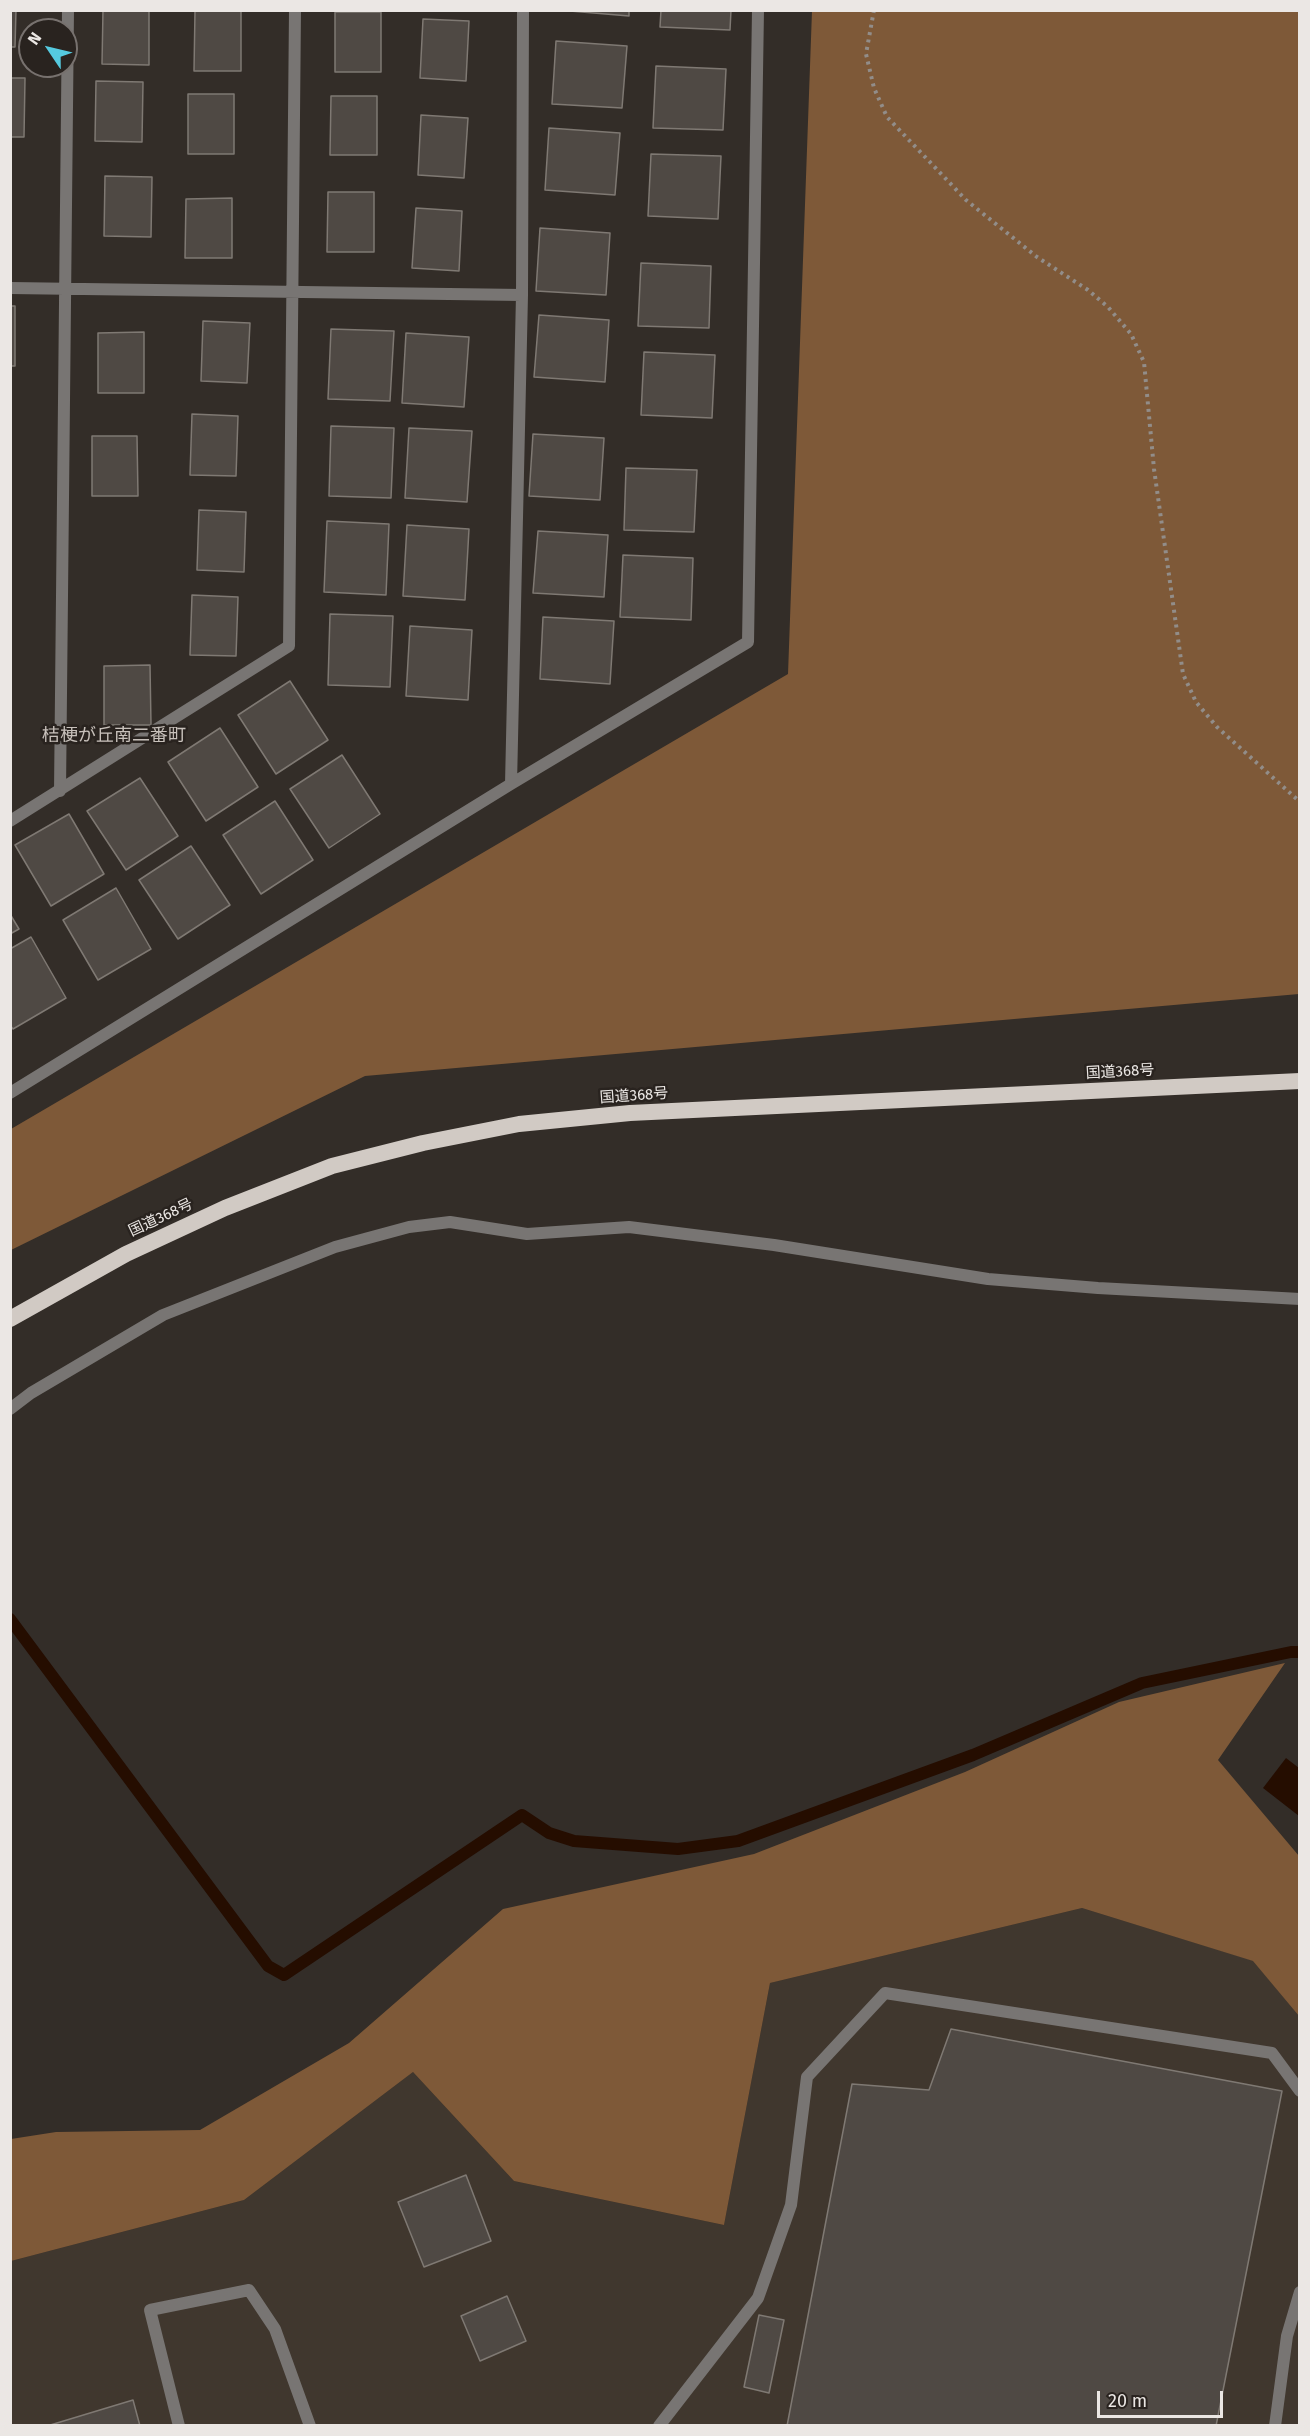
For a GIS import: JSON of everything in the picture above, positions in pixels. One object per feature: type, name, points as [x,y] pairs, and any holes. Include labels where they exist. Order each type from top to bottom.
[{"type":"highway","name":"国道368号","points":[[10,1319],[126,1254],[225,1208],[332,1166],[423,1143],[519,1124],[630,1113],[1299,1081]]},
{"type":"street","points":[[60,791],[68,10]]},
{"type":"street","points":[[10,821],[289,646],[295,10]]},
{"type":"street","points":[[511,784],[522,295],[523,10]]},
{"type":"street","points":[[10,1093],[511,784],[748,642],[758,10]]},
{"type":"street","points":[[10,288],[522,295]]},
{"type":"street","points":[[10,1409],[31,1393],[163,1315],[335,1247],[409,1227],[450,1222],[527,1233],[629,1227],[774,1245],[988,1279],[1098,1288],[1299,1299]]},
{"type":"street","points":[[659,2426],[758,2298],[790,2205],[807,2077],[885,1993],[1272,2053],[1299,2091]]},
{"type":"street","points":[[179,2426],[150,2310],[249,2290],[275,2329],[310,2426]]},
{"type":"street","points":[[1275,2426],[1287,2336],[1299,2292]]},
{"type":"path","points":[[874,10],[866,54],[874,88],[887,117],[966,201],[1037,257],[1088,290],[1108,307],[1131,334],[1144,362],[1154,469],[1183,674],[1196,702],[1217,727],[1299,802]]},
{"type":"shaded area","points":[[812,11],[1299,11],[1299,994],[365,1076],[11,1250],[11,1129],[788,674]]},
{"type":"shaded area","points":[[1285,1663],[1218,1760],[1299,1856],[1299,2016],[1253,1961],[1082,1908],[770,1983],[724,2225],[514,2181],[413,2072],[244,2200],[11,2261],[11,2139],[56,2132],[200,2130],[349,2043],[503,1909],[754,1854],[965,1772],[1119,1702]]},
{"type":"shaded area","points":[[1286,1758],[1299,1768],[1299,1816],[1263,1788]]},
{"type":"shaded area","points":[[1082,1908],[1254,1961],[1299,2016],[1299,2425],[11,2426],[11,2261],[244,2200],[413,2072],[514,2181],[724,2225],[770,1983]]},
{"type":"building","points":[[10,10],[16,10],[15,47],[10,47]]},
{"type":"building","points":[[103,10],[149,10],[149,65],[102,64]]},
{"type":"building","points":[[558,10],[629,10],[629,16]]},
{"type":"building","points":[[661,10],[731,10],[730,30],[660,27]]},
{"type":"building","points":[[195,11],[241,11],[241,71],[194,71]]},
{"type":"building","points":[[335,12],[381,12],[381,72],[335,72]]},
{"type":"building","points":[[423,19],[469,21],[466,81],[420,78]]},
{"type":"building","points":[[556,41],[627,46],[622,108],[552,104]]},
{"type":"building","points":[[656,66],[726,69],[723,130],[653,128]]},
{"type":"building","points":[[10,78],[25,78],[24,137],[10,137]]},
{"type":"building","points":[[96,81],[143,82],[142,142],[95,141]]},
{"type":"building","points":[[188,94],[234,94],[234,154],[188,154]]},
{"type":"building","points":[[331,96],[377,96],[377,155],[330,155]]},
{"type":"building","points":[[421,115],[468,118],[464,178],[418,175]]},
{"type":"building","points":[[549,128],[620,133],[615,195],[545,190]]},
{"type":"building","points":[[651,154],[721,156],[718,219],[648,216]]},
{"type":"building","points":[[105,176],[152,177],[151,237],[104,236]]},
{"type":"building","points":[[328,192],[374,192],[374,252],[327,252]]},
{"type":"building","points":[[232,198],[232,258],[185,258],[186,199]]},
{"type":"building","points":[[416,208],[462,211],[459,271],[412,268]]},
{"type":"building","points":[[540,228],[610,233],[606,295],[536,291]]},
{"type":"building","points":[[641,263],[711,266],[709,328],[638,326]]},
{"type":"building","points":[[10,306],[15,306],[15,366],[10,366]]},
{"type":"building","points":[[539,315],[609,320],[605,382],[534,377]]},
{"type":"building","points":[[203,321],[250,323],[247,383],[201,381]]},
{"type":"building","points":[[331,329],[394,331],[390,401],[328,399]]},
{"type":"building","points":[[144,332],[144,393],[98,393],[98,333]]},
{"type":"building","points":[[406,333],[469,337],[464,407],[402,403]]},
{"type":"building","points":[[644,352],[715,355],[712,418],[641,415]]},
{"type":"building","points":[[192,414],[238,416],[236,476],[190,475]]},
{"type":"building","points":[[331,426],[394,428],[391,498],[329,496]]},
{"type":"building","points":[[409,428],[472,431],[467,502],[405,498]]},
{"type":"building","points":[[533,434],[604,438],[600,500],[529,496]]},
{"type":"building","points":[[92,436],[137,436],[138,496],[92,496]]},
{"type":"building","points":[[626,468],[697,470],[694,532],[624,530]]},
{"type":"building","points":[[199,510],[246,512],[244,572],[197,570]]},
{"type":"building","points":[[327,521],[389,524],[386,595],[324,592]]},
{"type":"building","points":[[407,525],[469,529],[465,600],[403,596]]},
{"type":"building","points":[[538,531],[608,535],[604,597],[533,593]]},
{"type":"building","points":[[623,555],[693,558],[691,620],[620,617]]},
{"type":"building","points":[[192,595],[238,597],[236,656],[190,655]]},
{"type":"building","points":[[330,614],[393,616],[390,687],[328,685]]},
{"type":"building","points":[[543,617],[614,621],[610,684],[540,679]]},
{"type":"building","points":[[410,626],[472,630],[468,700],[406,696]]},
{"type":"building","points":[[150,665],[151,725],[104,725],[104,666]]},
{"type":"building","points":[[290,681],[328,740],[276,774],[238,715]]},
{"type":"building","points":[[220,728],[258,787],[206,821],[168,762]]},
{"type":"building","points":[[342,755],[380,814],[329,848],[290,789]]},
{"type":"building","points":[[140,778],[178,836],[126,870],[87,811]]},
{"type":"building","points":[[275,801],[313,860],[261,894],[223,835]]},
{"type":"building","points":[[69,814],[104,874],[51,906],[15,845]]},
{"type":"building","points":[[191,846],[230,905],[178,939],[139,880]]},
{"type":"building","points":[[116,888],[151,949],[98,980],[63,920]]},
{"type":"building","points":[[10,914],[19,929],[10,934]]},
{"type":"building","points":[[31,937],[66,998],[13,1029],[10,1025],[10,949]]},
{"type":"building","points":[[951,2029],[1282,2091],[1216,2426],[787,2426],[852,2084],[929,2090]]},
{"type":"building","points":[[466,2175],[491,2241],[424,2267],[398,2202]]},
{"type":"building","points":[[507,2296],[526,2341],[480,2361],[461,2316]]},
{"type":"building","points":[[759,2315],[784,2320],[769,2393],[744,2387]]},
{"type":"building","points":[[133,2400],[140,2426],[47,2426]]},
{"type":"waterway","points":[[10,1619],[268,1966],[284,1975],[522,1815],[549,1833],[574,1841],[678,1849],[738,1841],[973,1755],[1142,1683],[1300,1652]]},
{"type":"district","name":"桔梗が丘南二番町","points":[[114,736]]}]
